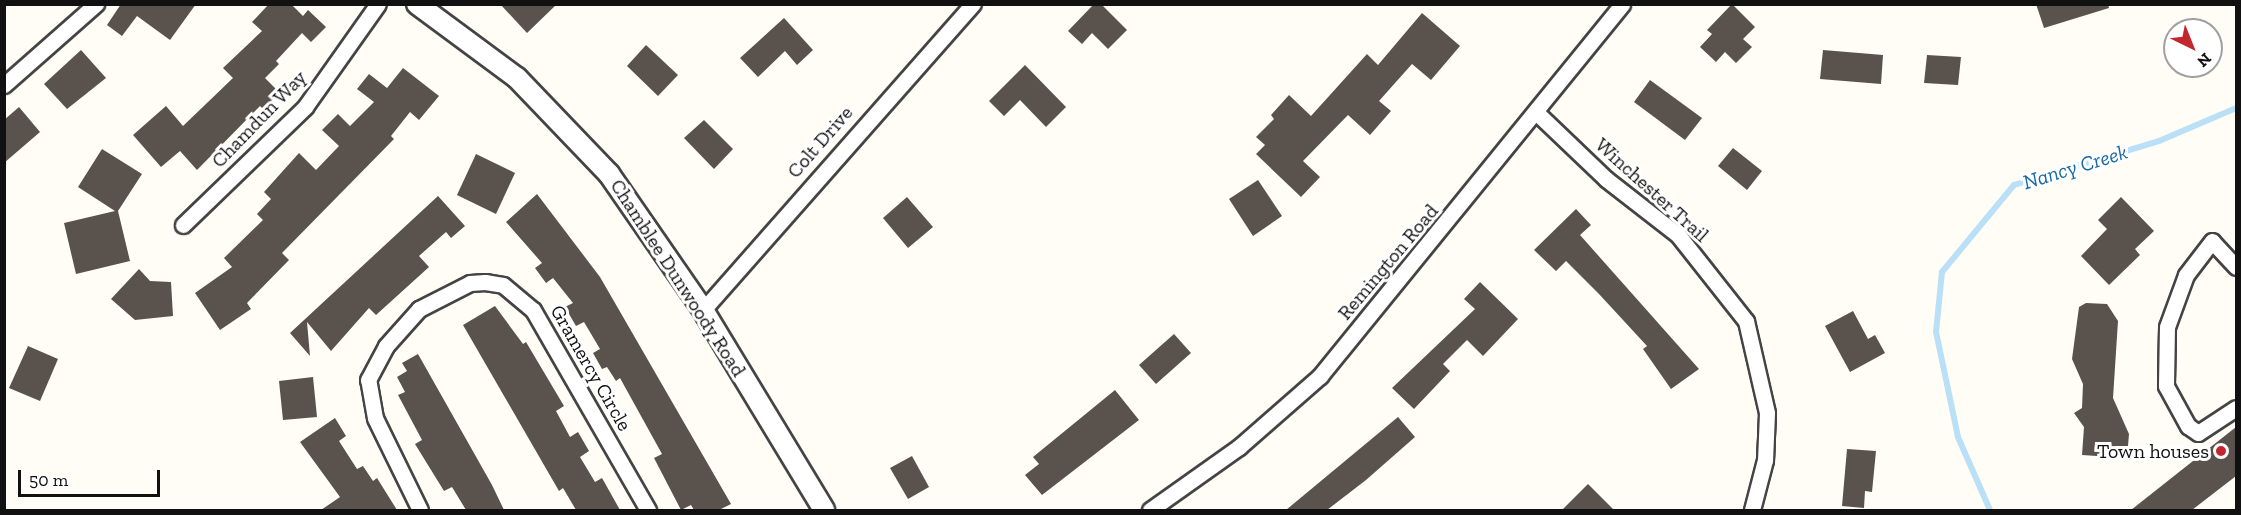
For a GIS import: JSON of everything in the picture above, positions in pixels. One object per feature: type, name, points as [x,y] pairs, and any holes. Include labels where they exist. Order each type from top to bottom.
[{"type":"street","points":[[4,85],[96,4]]},
{"type":"street","name":"Chamdun Way","points":[[183,225],[305,107],[378,4]]},
{"type":"street","name":"Chamblee Dunwoody Road","points":[[417,4],[485,51],[586,146],[636,207],[703,310],[824,510]]},
{"type":"street","name":"Colt Drive","points":[[703,310],[973,4]]},
{"type":"street","name":"Remington Road","points":[[1150,510],[1239,447],[1320,376],[1538,114],[1622,4]]},
{"type":"street","name":"Winchester Trail","points":[[1538,114],[1606,178],[1678,235],[1746,321],[1767,413],[1765,460],[1752,510]]},
{"type":"street","points":[[2236,267],[2212,241],[2186,275],[2168,327],[2166,386],[2188,426],[2198,433],[2236,408]]},
{"type":"street","name":"Gramercy Circle","points":[[420,510],[375,418],[360,380],[419,309],[486,275],[503,285],[539,318],[648,510]]},
{"type":"building","points":[[121,4],[196,4],[170,40],[137,16],[122,36],[107,25]]},
{"type":"building","points":[[269,4],[291,4],[303,16],[308,10],[326,27],[311,42],[302,33],[276,61],[279,64],[265,78],[280,93],[263,109],[260,106],[197,170],[180,151],[161,167],[133,135],[166,106],[183,126],[233,78],[223,68],[262,31],[252,22]]},
{"type":"building","points":[[500,4],[557,4],[527,33]]},
{"type":"building","points":[[1094,4],[1101,4],[1127,30],[1108,49],[1092,33],[1082,44],[1068,31]]},
{"type":"building","points":[[1732,4],[1755,27],[1743,39],[1752,47],[1736,63],[1725,52],[1716,62],[1700,47],[1712,34],[1707,30]]},
{"type":"building","points":[[2036,4],[2108,4],[2109,8],[2044,28]]},
{"type":"building","points":[[1422,13],[1460,46],[1431,80],[1412,64],[1379,101],[1391,111],[1370,135],[1348,115],[1303,161],[1320,177],[1301,197],[1256,154],[1265,145],[1256,137],[1274,119],[1271,115],[1289,95],[1311,116],[1367,54],[1378,65]]},
{"type":"building","points":[[784,18],[813,50],[797,65],[785,51],[758,77],[740,58]]},
{"type":"building","points":[[646,45],[678,75],[658,96],[627,66]]},
{"type":"building","points":[[81,50],[106,78],[67,109],[44,84]]},
{"type":"building","points":[[1823,50],[1883,55],[1881,84],[1820,79]]},
{"type":"building","points":[[1927,55],[1961,57],[1958,85],[1924,83]]},
{"type":"building","points":[[1025,65],[1066,107],[1046,127],[1020,100],[1004,116],[989,101]]},
{"type":"building","points":[[403,68],[439,96],[419,120],[410,112],[391,136],[394,139],[282,253],[289,260],[247,303],[251,309],[220,330],[195,293],[232,267],[224,258],[263,220],[257,214],[271,199],[264,192],[299,153],[316,170],[339,146],[322,130],[338,114],[350,126],[374,102],[357,89],[369,74],[387,88]]},
{"type":"building","points":[[1650,80],[1702,118],[1685,140],[1634,102]]},
{"type":"building","points":[[19,107],[40,132],[4,163],[4,120]]},
{"type":"building","points":[[704,120],[733,149],[714,169],[684,138]]},
{"type":"building","points":[[1733,148],[1762,171],[1747,190],[1718,166]]},
{"type":"building","points":[[102,149],[142,174],[118,211],[130,261],[76,274],[64,223],[115,211],[78,187]]},
{"type":"building","points":[[476,154],[515,173],[496,214],[457,195]]},
{"type":"building","points":[[1258,180],[1282,216],[1253,236],[1229,199]]},
{"type":"building","points":[[537,194],[600,277],[731,504],[719,510],[694,510],[691,505],[681,510],[654,458],[662,454],[620,378],[616,381],[607,367],[602,369],[593,353],[600,349],[584,322],[576,326],[565,307],[573,303],[553,278],[546,283],[535,268],[542,263],[506,222]]},
{"type":"building","points":[[438,196],[465,226],[451,238],[446,232],[419,256],[429,267],[376,315],[369,308],[331,351],[307,322],[310,356],[290,333]]},
{"type":"building","points":[[907,197],[933,227],[908,248],[883,218]]},
{"type":"building","points":[[2121,197],[2154,231],[2135,249],[2140,255],[2109,285],[2081,256],[2107,229],[2098,220]]},
{"type":"building","points":[[1576,209],[1591,225],[1580,235],[1699,369],[1671,389],[1643,349],[1647,346],[1599,294],[1566,261],[1556,271],[1534,250]]},
{"type":"building","points":[[139,269],[150,281],[171,282],[173,316],[135,320],[111,299]]},
{"type":"building","points":[[1480,282],[1518,319],[1483,356],[1467,340],[1443,364],[1450,371],[1414,409],[1392,388],[1475,309],[1464,299]]},
{"type":"building","points":[[2086,303],[2107,304],[2118,321],[2113,398],[2129,434],[2127,458],[2082,455],[2084,427],[2074,413],[2082,408],[2083,384],[2072,359],[2079,307]]},
{"type":"building","points":[[495,306],[523,344],[526,342],[564,406],[556,411],[570,437],[578,432],[589,451],[580,457],[595,482],[602,478],[620,510],[576,510],[563,488],[559,491],[463,325]]},
{"type":"building","points":[[1853,311],[1868,339],[1875,335],[1885,353],[1850,372],[1825,326]]},
{"type":"building","points":[[1174,334],[1191,353],[1156,384],[1139,365]]},
{"type":"building","points":[[28,346],[58,359],[40,401],[9,388]]},
{"type":"building","points":[[418,354],[504,510],[466,510],[452,487],[444,491],[415,444],[422,440],[398,395],[405,392],[397,377],[407,371],[402,363]]},
{"type":"building","points":[[313,377],[317,417],[283,420],[279,381]]},
{"type":"building","points":[[1115,390],[1139,420],[1042,495],[1025,475],[1039,464],[1033,457]]},
{"type":"building","points":[[1398,417],[1415,437],[1366,480],[1327,510],[1286,510]]},
{"type":"building","points":[[335,418],[346,436],[339,441],[357,469],[363,466],[373,481],[377,478],[397,510],[321,510],[340,497],[300,442]]},
{"type":"building","name":"Town houses","points":[[2236,427],[2236,476],[2192,510],[2131,510]]},
{"type":"building","points":[[1847,449],[1876,451],[1872,492],[1865,491],[1864,508],[1842,506]]},
{"type":"building","points":[[912,456],[929,487],[908,499],[890,468]]},
{"type":"building","points":[[1588,484],[1614,510],[1562,510]]},
{"type":"waterway","name":"Nancy Creek","points":[[1990,510],[1958,437],[1936,332],[1942,272],[2014,185],[2159,141],[2236,108]]},
{"type":"place","name":"Town houses","points":[[2221,451]]}]
